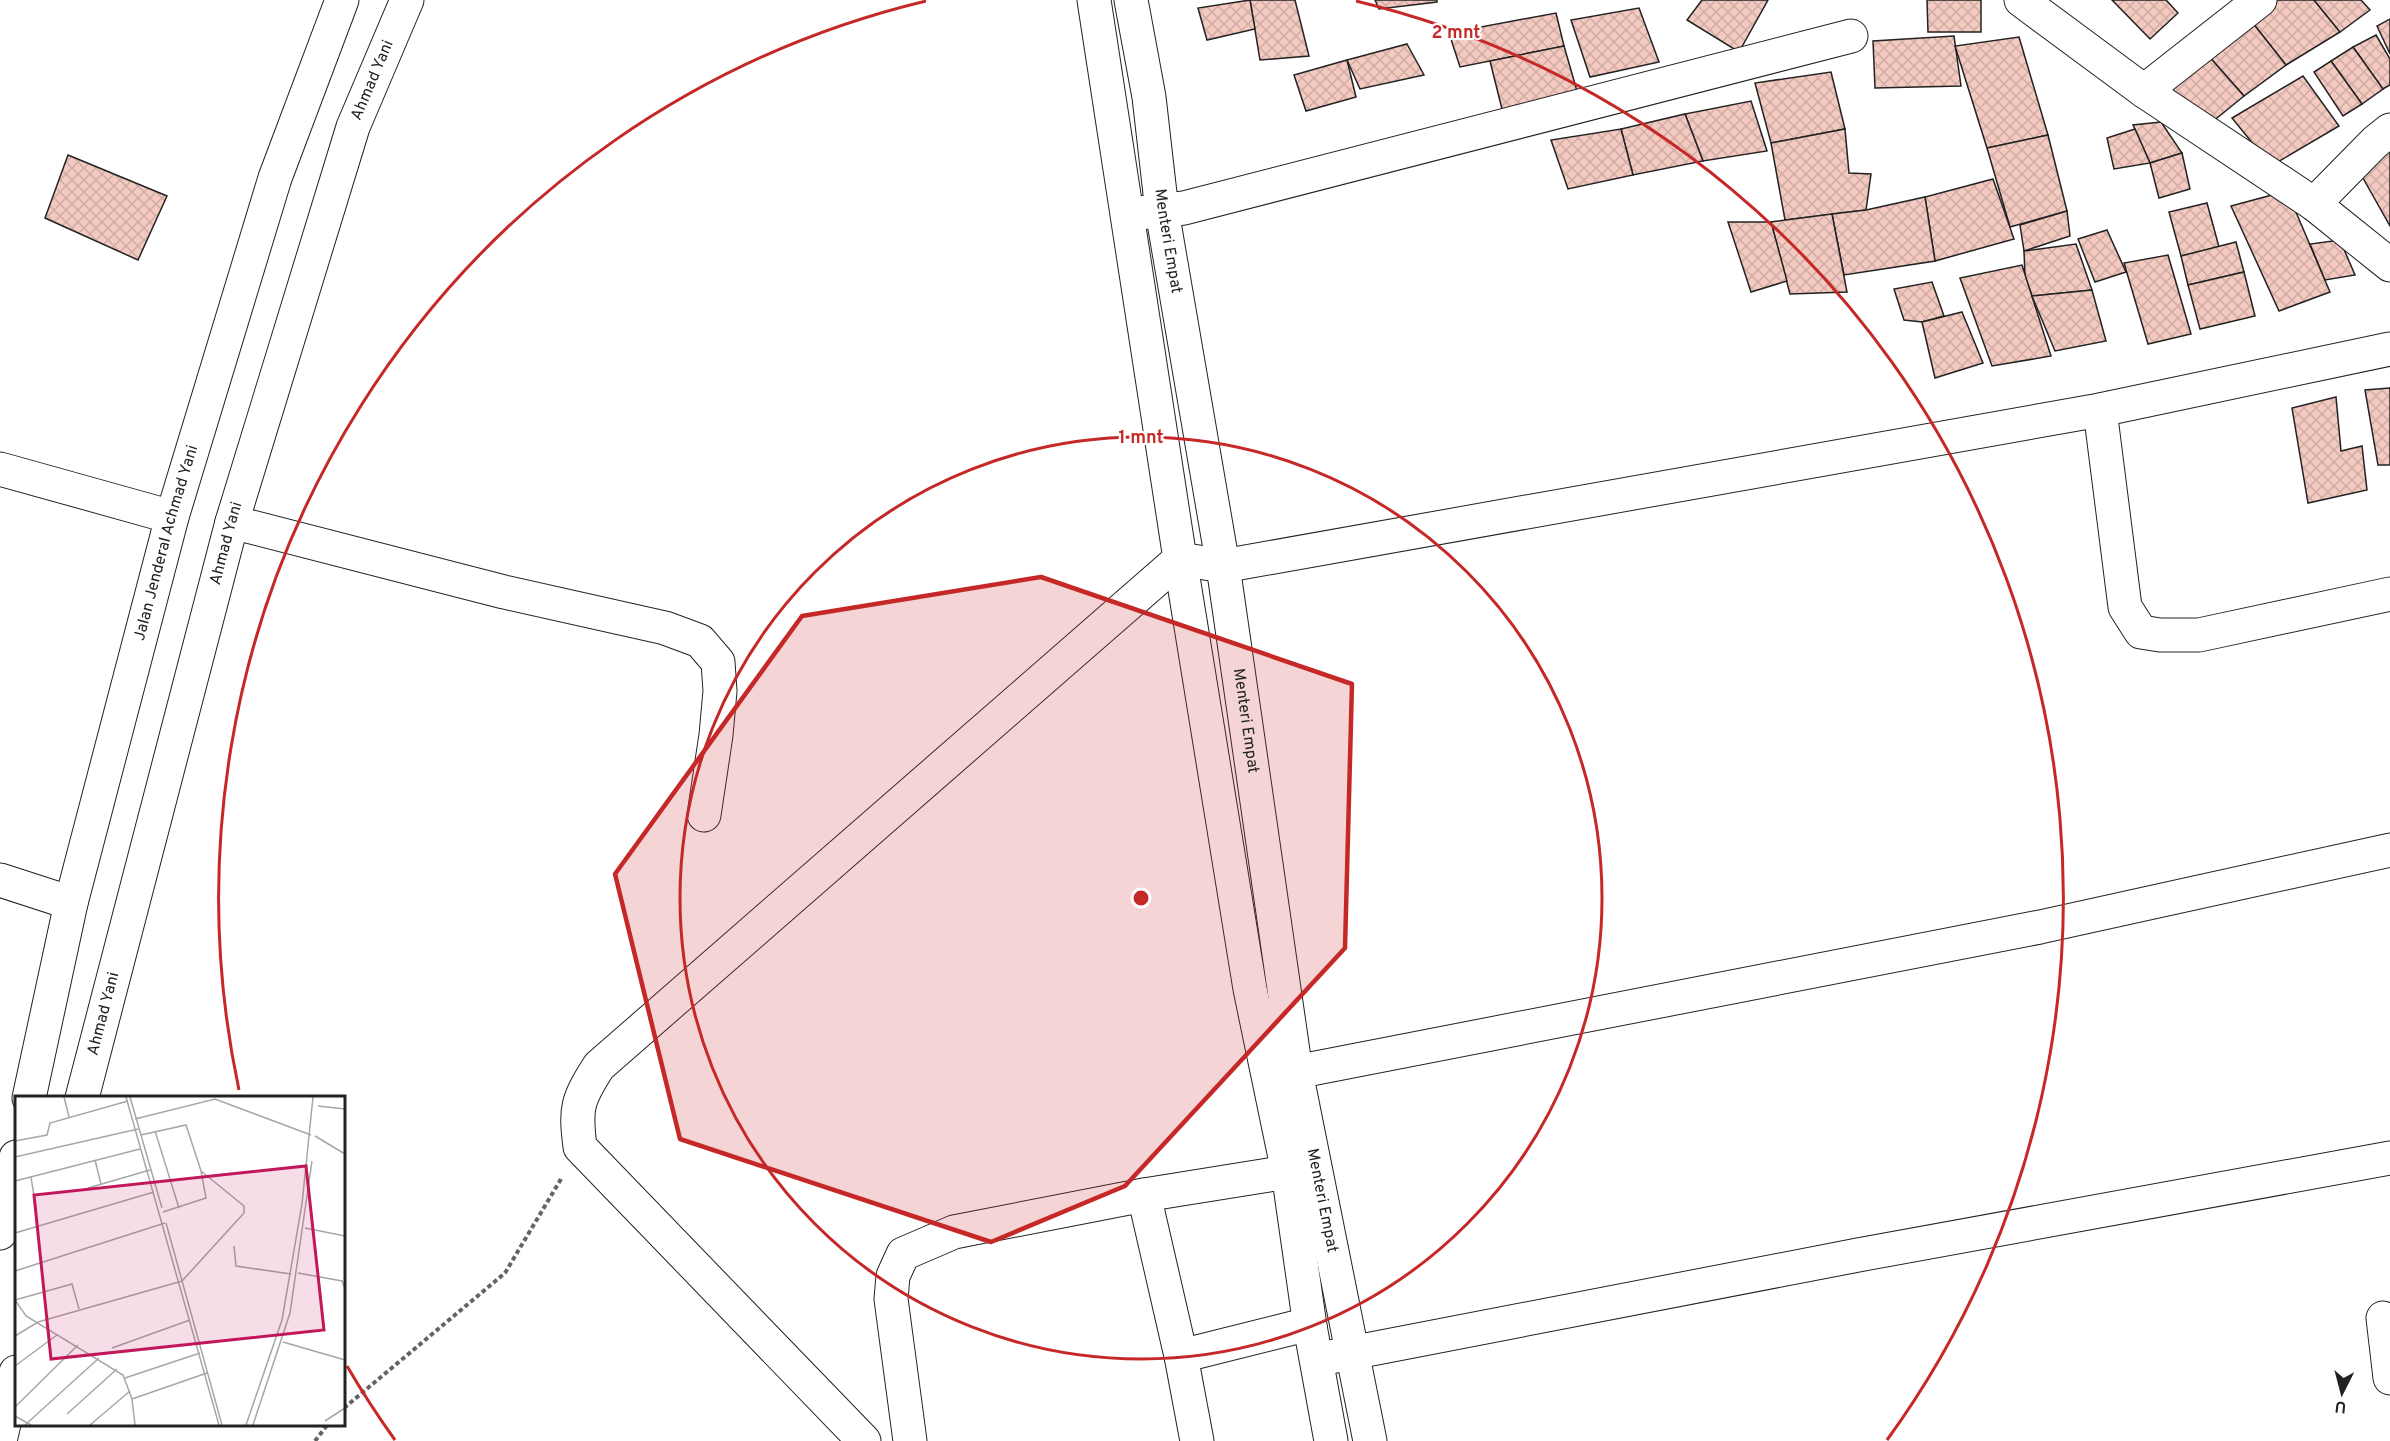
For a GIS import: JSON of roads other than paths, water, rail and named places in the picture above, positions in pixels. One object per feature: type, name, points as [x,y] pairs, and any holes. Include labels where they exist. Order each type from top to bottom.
[{"type":"main road","name":"Jalan Jenderal Achmad Yani","points":[[29,1096],[71,903],[172,517],[275,178],[342,0]]},
{"type":"main road","name":"Ahmad Yani","points":[[83,1096],[232,522],[353,127],[407,0]]},
{"type":"main road","name":"Menteri Empat","points":[[1095,0],[1180,559],[1250,988],[1282,1075],[1352,1353],[1370,1441]]},
{"type":"main road","name":"Menteri Empat","points":[[1131,0],[1149,97],[1162,211],[1223,566],[1268,870],[1288,1172],[1310,1326],[1331,1441]]},
{"type":"main road","points":[[2021,0],[2144,91],[2314,204],[2390,265]]},
{"type":"main road","points":[[2144,91],[2260,0]]},
{"type":"main road","points":[[1128,214],[1184,208],[1851,36]]},
{"type":"main road","points":[[2314,204],[2375,142],[2390,130]]},
{"type":"main road","points":[[864,1441],[580,1147],[576,1117],[581,1094],[599,1066],[1180,559],[1223,566],[2100,410],[2390,349]]},
{"type":"main road","points":[[1153,376],[1190,369]]},
{"type":"main road","points":[[2100,410],[2125,607],[2141,632],[2160,635],[2199,635],[2390,594]]},
{"type":"main road","points":[[0,469],[172,517]]},
{"type":"main road","points":[[232,522],[504,592],[665,628],[700,641],[718,662],[720,691],[704,815]]},
{"type":"main road","points":[[1282,1075],[2040,927],[2390,850]]},
{"type":"main road","points":[[1232,874],[1268,870]]},
{"type":"main road","points":[[0,880],[71,903]]},
{"type":"main road","points":[[1316,1360],[1858,1255],[2390,1158]]},
{"type":"main road","points":[[0,1233],[15,1162]]},
{"type":"main road","points":[[910,1441],[891,1299],[893,1276],[903,1254],[954,1232],[1144,1195],[1288,1172]]},
{"type":"main road","points":[[1144,1195],[1181,1356],[1197,1441]]},
{"type":"main road","points":[[2384,1318],[2390,1378]]},
{"type":"main road","points":[[1181,1356],[1293,1328],[1310,1326]]},
{"type":"main road","points":[[0,1441],[15,1376]]}]
